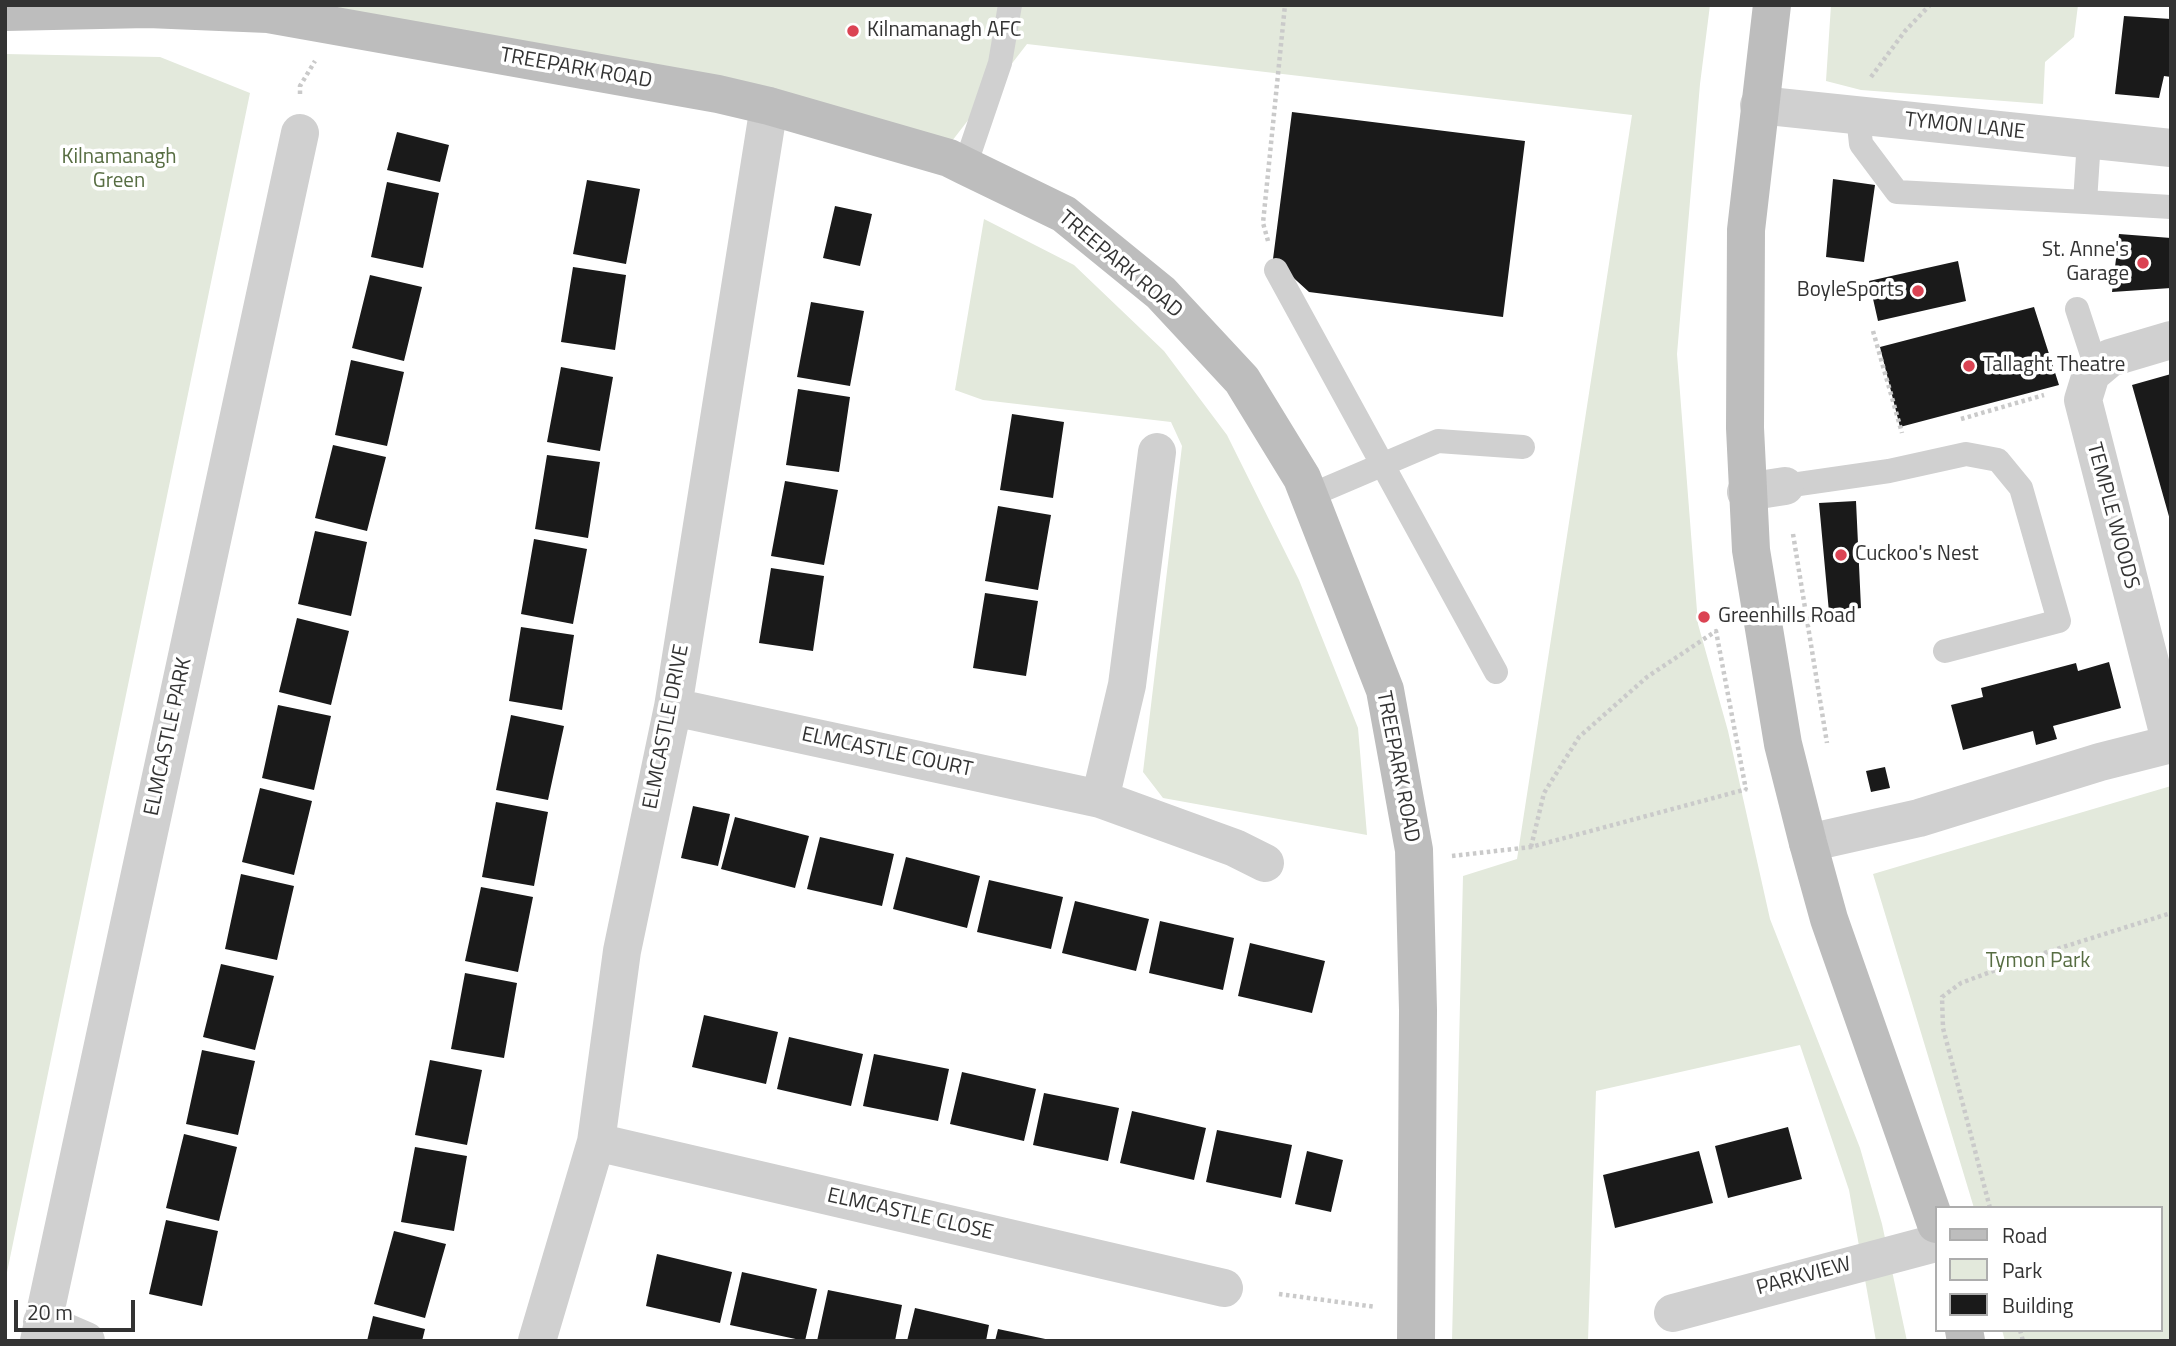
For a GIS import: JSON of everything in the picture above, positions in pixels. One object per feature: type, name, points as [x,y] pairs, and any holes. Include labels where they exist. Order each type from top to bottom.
[{"type":"street","points":[[1772,5],[1746,230],[1746,492],[1751,550],[1783,744],[1808,843],[1829,919],[1934,1218]]},
{"type":"street","name":"TREEPARK ROAD","points":[[5,12],[148,9],[268,14],[718,94],[769,106],[949,158],[1065,214],[1161,293],[1242,380],[1302,478],[1385,690],[1414,850],[1418,1010],[1416,1341]]},
{"type":"street","name":"TYMON LANE","points":[[1759,105],[2171,149]]},
{"type":"street","name":"ELMCASTLE DRIVE","points":[[537,1341],[596,1142],[622,951],[673,707],[769,106]]},
{"type":"street","name":"ELMCASTLE PARK","points":[[41,1331],[300,133]]},
{"type":"street","points":[[2097,370],[2110,358],[2171,340]]},
{"type":"street","name":"TEMPLE WOODS","points":[[1808,843],[1919,818],[2100,762],[2171,744],[2083,400],[2091,374],[2097,370]]},
{"type":"street","points":[[1100,799],[1126,685],[1157,452]]},
{"type":"street","points":[[1746,492],[1785,486]]},
{"type":"street","name":"ELMCASTLE COURT","points":[[673,707],[1100,799],[1235,848],[1265,863]]},
{"type":"street","name":"ELMCASTLE CLOSE","points":[[596,1142],[1224,1287]]},
{"type":"street","name":"PARKVIEW","points":[[1673,1313],[1934,1244]]},
{"type":"street","points":[[41,1331],[86,1341]]},
{"type":"lane","points":[[965,166],[1000,63],[1010,5]]},
{"type":"lane","points":[[1858,116],[1861,144],[1897,192],[2171,207]]},
{"type":"lane","points":[[2085,202],[2090,140]]},
{"type":"lane","points":[[1276,270],[1496,672]]},
{"type":"lane","points":[[2077,309],[2097,370]]},
{"type":"lane","points":[[1309,496],[1438,441],[1523,447]]},
{"type":"lane","points":[[1785,486],[1889,471],[1966,454],[1998,460],[2021,488],[2059,621],[1945,652]]},
{"type":"path","points":[[1276,270],[1263,223],[1285,5]]},
{"type":"path","points":[[1869,80],[1905,31],[1930,5]]},
{"type":"path","points":[[300,133],[300,86],[322,49],[344,28]]},
{"type":"path","points":[[1873,331],[1901,433],[1908,432]]},
{"type":"path","points":[[1955,421],[2046,395]]},
{"type":"path","points":[[1792,529],[1829,755]]},
{"type":"path","points":[[1531,847],[1544,793],[1579,737],[1647,677],[1716,631],[1746,790]]},
{"type":"path","points":[[1444,857],[1531,847],[1754,788]]},
{"type":"path","points":[[1989,1206],[1943,1028],[1942,997],[1961,983],[2022,960],[2171,913]]},
{"type":"path","points":[[1279,1294],[1376,1307]]},
{"type":"green space","points":[[304,5],[1710,5],[1700,84],[1677,354],[1698,624],[1728,731],[1770,919],[1860,1148],[1882,1224],[1907,1341],[1876,1341],[1849,1190],[1800,1045],[1596,1091],[1588,1341],[1452,1341],[1463,876],[1517,859],[1632,115],[1027,44],[952,141]]},
{"type":"green space","points":[[1831,5],[2078,5],[2074,37],[2045,62],[2043,104],[1861,90],[1826,81]]},
{"type":"green space","name":"Kilnamanagh Green","points":[[5,54],[160,57],[250,93],[5,1282]]},
{"type":"green space","points":[[984,219],[1074,265],[1164,351],[1227,435],[1299,580],[1358,728],[1367,835],[1163,798],[1143,772],[1182,446],[1171,422],[983,400],[955,390]]},
{"type":"green space","name":"Tymon Park","points":[[2171,786],[2171,1341],[2005,1341],[2003,1332],[2162,1332],[2162,1206],[1973,1206],[1873,874]]},
{"type":"building","points":[[2124,16],[2171,19],[2171,77],[2164,76],[2159,98],[2115,94]]},
{"type":"building","points":[[1292,112],[1525,141],[1503,317],[1309,292],[1273,259]]},
{"type":"building","points":[[397,132],[449,145],[440,182],[387,170]]},
{"type":"building","points":[[1833,179],[1875,185],[1864,262],[1826,257]]},
{"type":"building","points":[[587,180],[640,189],[626,264],[573,254]]},
{"type":"building","points":[[387,182],[439,193],[423,268],[371,257]]},
{"type":"building","points":[[835,206],[872,214],[860,266],[823,258]]},
{"type":"building","name":"St. Anne's Garage","points":[[2119,234],[2171,238],[2171,288],[2112,292]]},
{"type":"building","name":"BoyleSports","points":[[1958,261],[1966,301],[1878,321],[1869,281]]},
{"type":"building","points":[[573,267],[626,275],[615,350],[561,342]]},
{"type":"building","points":[[370,275],[422,287],[404,361],[352,348]]},
{"type":"building","points":[[811,302],[864,311],[850,386],[797,377]]},
{"type":"building","name":"Tallaght Theatre","points":[[2034,307],[2059,385],[1900,427],[1880,347]]},
{"type":"building","points":[[351,360],[404,372],[387,446],[335,435]]},
{"type":"building","points":[[561,367],[613,377],[600,451],[547,442]]},
{"type":"building","points":[[2171,374],[2171,520],[2170,520],[2132,385]]},
{"type":"building","points":[[798,389],[850,397],[839,472],[786,465]]},
{"type":"building","points":[[1012,414],[1064,422],[1053,498],[1000,490]]},
{"type":"building","points":[[333,445],[386,457],[367,531],[315,518]]},
{"type":"building","points":[[547,455],[600,462],[588,538],[535,529]]},
{"type":"building","points":[[785,481],[838,490],[824,565],[771,556]]},
{"type":"building","name":"Cuckoo's Nest","points":[[1856,501],[1861,608],[1829,612],[1819,503]]},
{"type":"building","points":[[998,506],[1051,515],[1038,590],[985,581]]},
{"type":"building","points":[[315,531],[367,542],[351,616],[298,604]]},
{"type":"building","points":[[534,539],[587,549],[573,624],[521,614]]},
{"type":"building","points":[[771,568],[824,576],[813,651],[759,643]]},
{"type":"building","points":[[985,593],[1038,601],[1026,676],[973,668]]},
{"type":"building","points":[[297,618],[349,631],[331,705],[279,692]]},
{"type":"building","points":[[521,627],[574,635],[562,710],[509,701]]},
{"type":"building","points":[[2109,662],[2121,708],[2053,726],[2057,739],[2036,745],[2033,731],[1963,750],[1951,705],[1983,697],[1981,688],[2076,663],[2078,671]]},
{"type":"building","points":[[278,705],[331,716],[314,790],[262,778]]},
{"type":"building","points":[[511,715],[564,726],[548,800],[496,790]]},
{"type":"building","points":[[1885,767],[1890,788],[1871,792],[1866,771]]},
{"type":"building","points":[[260,788],[312,801],[294,875],[242,862]]},
{"type":"building","points":[[496,802],[548,812],[534,886],[482,877]]},
{"type":"building","points":[[693,806],[730,814],[718,866],[681,858]]},
{"type":"building","points":[[735,817],[809,836],[795,888],[721,869]]},
{"type":"building","points":[[820,837],[894,854],[882,906],[807,889]]},
{"type":"building","points":[[906,857],[980,876],[967,928],[893,909]]},
{"type":"building","points":[[241,874],[294,886],[277,960],[225,949]]},
{"type":"building","points":[[989,880],[1063,897],[1051,949],[977,932]]},
{"type":"building","points":[[481,887],[533,897],[518,972],[465,961]]},
{"type":"building","points":[[1075,901],[1149,919],[1136,971],[1062,953]]},
{"type":"building","points":[[1160,921],[1234,938],[1223,990],[1149,973]]},
{"type":"building","points":[[1250,943],[1325,961],[1312,1013],[1238,996]]},
{"type":"building","points":[[221,964],[274,976],[255,1050],[203,1037]]},
{"type":"building","points":[[465,973],[517,983],[504,1058],[451,1049]]},
{"type":"building","points":[[704,1015],[778,1032],[766,1084],[692,1067]]},
{"type":"building","points":[[789,1037],[863,1054],[851,1106],[777,1089]]},
{"type":"building","points":[[202,1050],[255,1061],[238,1135],[186,1124]]},
{"type":"building","points":[[874,1054],[949,1069],[938,1121],[863,1106]]},
{"type":"building","points":[[430,1060],[482,1070],[467,1145],[415,1135]]},
{"type":"building","points":[[962,1072],[1036,1089],[1024,1141],[950,1124]]},
{"type":"building","points":[[1044,1093],[1119,1108],[1108,1161],[1033,1145]]},
{"type":"building","points":[[1132,1111],[1206,1128],[1194,1180],[1120,1163]]},
{"type":"building","points":[[1788,1127],[1802,1179],[1728,1198],[1715,1146]]},
{"type":"building","points":[[1217,1130],[1292,1145],[1281,1198],[1206,1182]]},
{"type":"building","points":[[184,1134],[237,1147],[219,1221],[166,1208]]},
{"type":"building","points":[[415,1147],[467,1156],[454,1231],[401,1222]]},
{"type":"building","points":[[1307,1151],[1343,1160],[1331,1212],[1295,1204]]},
{"type":"building","points":[[1699,1151],[1713,1203],[1615,1228],[1603,1175]]},
{"type":"building","points":[[166,1220],[218,1231],[202,1306],[149,1294]]},
{"type":"building","points":[[394,1231],[446,1244],[425,1318],[374,1304]]},
{"type":"building","points":[[657,1254],[732,1272],[720,1323],[646,1306]]},
{"type":"building","points":[[742,1272],[817,1289],[805,1341],[730,1325]]},
{"type":"building","points":[[828,1290],[902,1305],[895,1341],[817,1341]]},
{"type":"building","points":[[915,1308],[989,1325],[986,1341],[907,1341]]},
{"type":"building","points":[[373,1316],[425,1329],[422,1341],[367,1341]]},
{"type":"building","points":[[998,1329],[1050,1340],[1050,1341],[995,1341]]},
{"type":"place","name":"Kilnamanagh AFC","points":[[853,31]]},
{"type":"place","name":"St. Anne's Garage","points":[[2143,263]]},
{"type":"place","name":"BoyleSports","points":[[1918,291]]},
{"type":"place","name":"Tallaght Theatre","points":[[1969,366]]},
{"type":"place","name":"Cuckoo's Nest","points":[[1841,555]]},
{"type":"place","name":"Greenhills Road","points":[[1704,617]]}]
